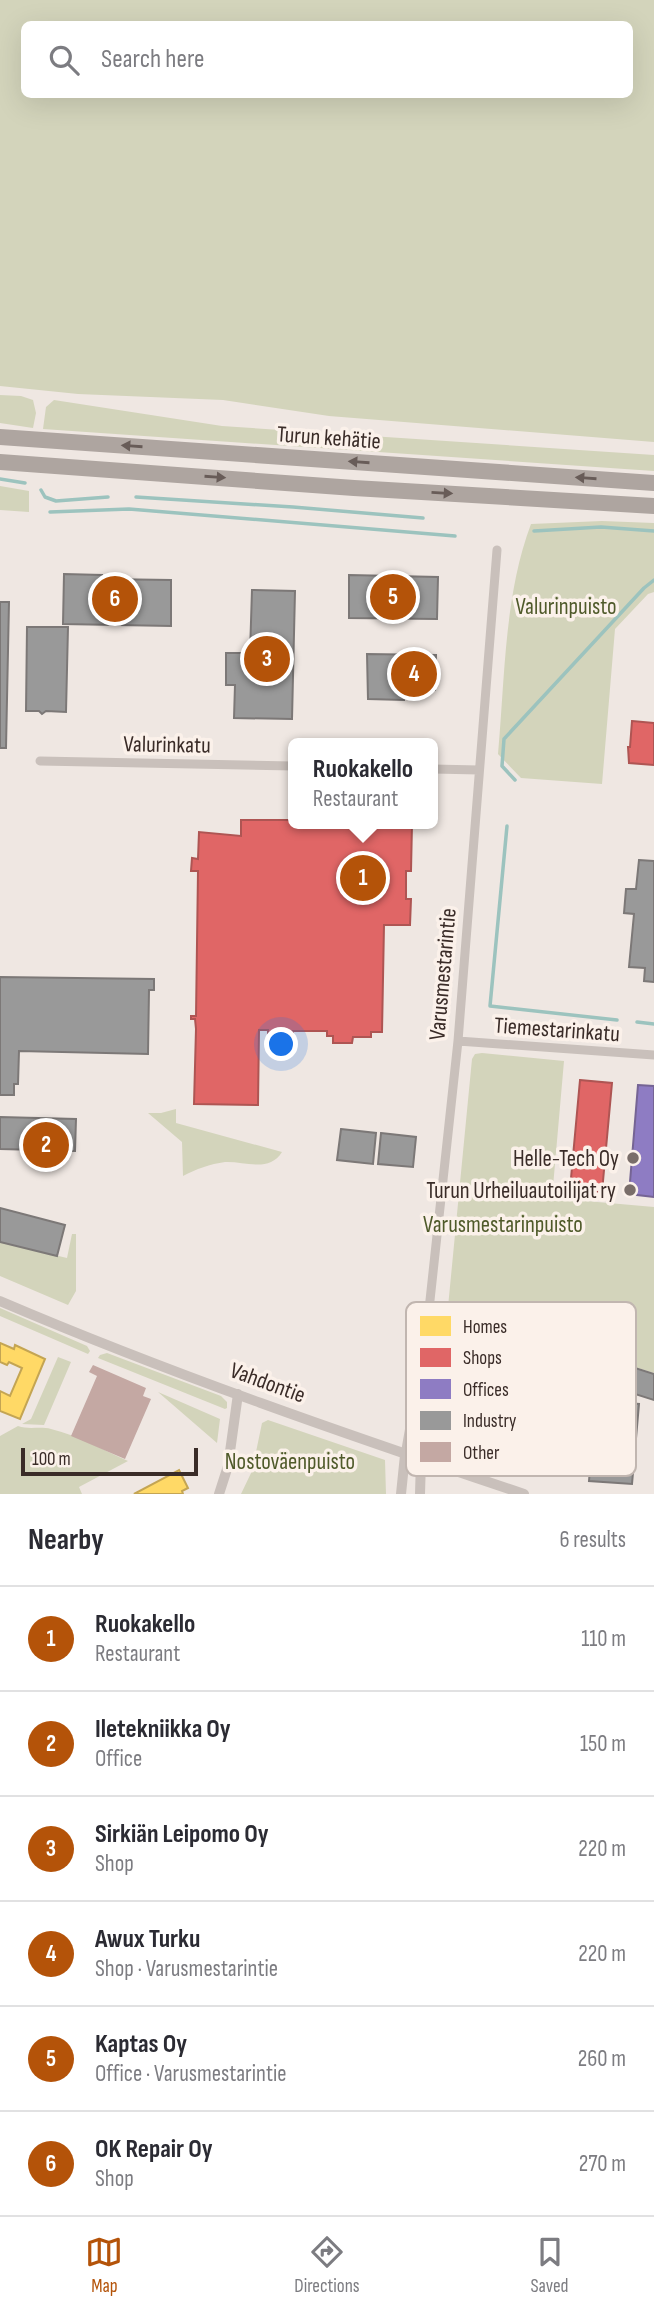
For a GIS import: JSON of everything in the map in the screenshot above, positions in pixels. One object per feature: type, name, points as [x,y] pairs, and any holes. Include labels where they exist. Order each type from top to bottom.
[{"type":"highway","name":"Turun kehätie","points":[[0,437],[654,483]]},
{"type":"highway","points":[[0,462],[354,488],[654,506]]},
{"type":"street","name":"Varusmestarintie","points":[[430,1302],[458,1041],[498,550]]},
{"type":"street","name":"Valurinkatu","points":[[40,761],[288,766]]},
{"type":"street","points":[[438,769],[479,770]]},
{"type":"street","name":"Tiemestarinkatu","points":[[458,1041],[654,1055]]},
{"type":"street","name":"Vahdontie","points":[[0,1301],[97,1342],[405,1455]]},
{"type":"street","points":[[219,1494],[228,1466],[238,1394]]},
{"type":"street","name":"Varusmestarintie","points":[[401,1494],[406,1449]]},
{"type":"street","name":"Varusmestarintie","points":[[419,1494],[420,1476]]},
{"type":"street","name":"Vahdontie","points":[[469,1476],[524,1494]]},
{"type":"green space","points":[[0,0],[654,0],[654,442],[329,416],[223,400],[78,394],[0,386]]},
{"type":"green space","points":[[0,395],[21,396],[33,400],[36,413],[33,428],[0,423]]},
{"type":"green space","points":[[54,400],[222,426],[654,455],[654,471],[43,429],[46,407]]},
{"type":"green space","points":[[0,486],[29,491],[29,512],[0,510]]},
{"type":"green space","name":"Valurinpuisto","points":[[602,521],[654,523],[654,592],[648,594],[615,629],[602,784],[521,778],[498,754],[507,638],[522,551],[531,524]]},
{"type":"green space","name":"Varusmestarinpuisto","points":[[475,1054],[564,1061],[552,1198],[654,1207],[654,1373],[636,1367],[636,1302],[448,1302],[472,1059]]},
{"type":"green space","points":[[176,1109],[176,1123],[282,1152],[277,1158],[264,1164],[225,1162],[203,1167],[183,1176],[182,1142],[148,1113]]},
{"type":"green space","points":[[72,1234],[76,1234],[76,1291],[68,1305],[0,1276],[0,1242],[67,1258]]},
{"type":"green space","points":[[0,1308],[87,1346],[90,1351],[88,1354],[0,1316]]},
{"type":"green space","points":[[107,1353],[221,1396],[227,1402],[227,1408],[98,1358]]},
{"type":"green space","points":[[58,1357],[71,1362],[44,1425],[22,1424],[31,1419]]},
{"type":"green space","points":[[158,1392],[220,1419],[217,1443]]},
{"type":"green space","name":"Nostoväenpuisto","points":[[268,1420],[385,1460],[386,1494],[241,1494],[252,1471],[262,1423]]},
{"type":"green space","points":[[18,1426],[61,1432],[128,1461],[79,1487],[82,1494],[0,1494],[0,1436]]},
{"type":"building: Homes","points":[[0,1343],[14,1349],[15,1345],[45,1359],[20,1419],[0,1411],[0,1391],[10,1396],[22,1368],[9,1362],[7,1365],[0,1362]]},
{"type":"building: Homes","points":[[179,1470],[188,1488],[182,1491],[183,1494],[134,1494]]},
{"type":"building: Shops","points":[[632,721],[654,723],[654,765],[629,763],[628,747]]},
{"type":"building: Shops","points":[[241,820],[288,820],[288,829],[412,829],[411,871],[406,871],[406,899],[411,899],[410,925],[384,925],[382,1032],[371,1032],[371,1037],[353,1037],[352,1043],[333,1043],[333,1036],[327,1036],[327,1031],[293,1031],[293,1035],[268,1035],[268,1030],[259,1030],[258,1105],[194,1104],[196,1029],[195,1019],[191,1019],[191,1016],[196,1016],[198,871],[191,871],[192,858],[198,859],[199,832],[241,836]]},
{"type":"building: Shops","points":[[580,1080],[612,1083],[602,1192],[570,1189]]},
{"type":"building: Offices","points":[[638,1085],[654,1086],[654,1197],[629,1194]]},
{"type":"building: Industry","points":[[64,574],[102,575],[102,579],[171,580],[171,626],[63,624]]},
{"type":"building: Industry","points":[[349,575],[438,577],[437,619],[349,618]]},
{"type":"building: Industry","points":[[252,590],[295,591],[292,719],[234,718],[235,685],[226,685],[226,653],[250,653]]},
{"type":"building: Industry","points":[[0,602],[9,602],[6,748],[0,748]]},
{"type":"building: Industry","points":[[27,627],[68,627],[66,712],[46,711],[42,714],[39,711],[26,711]]},
{"type":"building: Industry","points":[[367,654],[436,655],[435,690],[404,690],[404,700],[368,699]]},
{"type":"building: Industry","points":[[639,860],[654,861],[654,982],[644,981],[645,968],[629,967],[634,914],[624,913],[626,889],[636,889]]},
{"type":"building: Industry","points":[[0,977],[154,979],[154,990],[149,990],[148,1054],[19,1051],[18,1084],[14,1084],[14,1095],[0,1095]]},
{"type":"building: Industry","points":[[0,1117],[76,1119],[75,1151],[0,1149]]},
{"type":"building: Industry","points":[[341,1129],[376,1133],[373,1164],[337,1160]]},
{"type":"building: Industry","points":[[381,1133],[416,1137],[413,1167],[378,1164]]},
{"type":"building: Industry","points":[[0,1208],[65,1225],[57,1256],[0,1242]]},
{"type":"building: Industry","points":[[636,1368],[654,1374],[654,1400],[636,1394]]},
{"type":"building: Industry","points":[[636,1404],[639,1404],[636,1438]]},
{"type":"building: Industry","points":[[589,1476],[633,1476],[632,1484],[589,1481]]},
{"type":"building: Other","points":[[93,1365],[146,1388],[143,1396],[151,1399],[125,1459],[71,1436],[97,1376],[89,1372]]},
{"type":"waterway","points":[[0,479],[25,483]]},
{"type":"waterway","points":[[41,490],[45,497],[56,501],[108,497]]},
{"type":"waterway","points":[[136,497],[423,518]]},
{"type":"waterway","points":[[50,512],[129,509],[455,536]]},
{"type":"waterway","points":[[534,531],[601,527],[654,531]]},
{"type":"waterway","points":[[515,780],[502,766],[504,739],[654,580]]},
{"type":"waterway","points":[[507,826],[490,1006],[617,1020]]},
{"type":"waterway","points":[[637,1022],[654,1024]]},
{"type":"place","name":"Kaptas Oy","points":[[393,597]]},
{"type":"place","name":"OK Repair Oy","points":[[115,599]]},
{"type":"place","name":"Sirkiän Leipomo Oy","points":[[267,659]]},
{"type":"place","name":"Awux Turku","points":[[414,674]]},
{"type":"place","name":"Ruokakello","points":[[363,878]]},
{"type":"place","name":"Iletekniikka Oy","points":[[46,1145]]},
{"type":"place","name":"Helle-Tech Oy","points":[[633,1158]]},
{"type":"place","name":"Turun Urheiluautoilijat ry","points":[[630,1190]]}]
